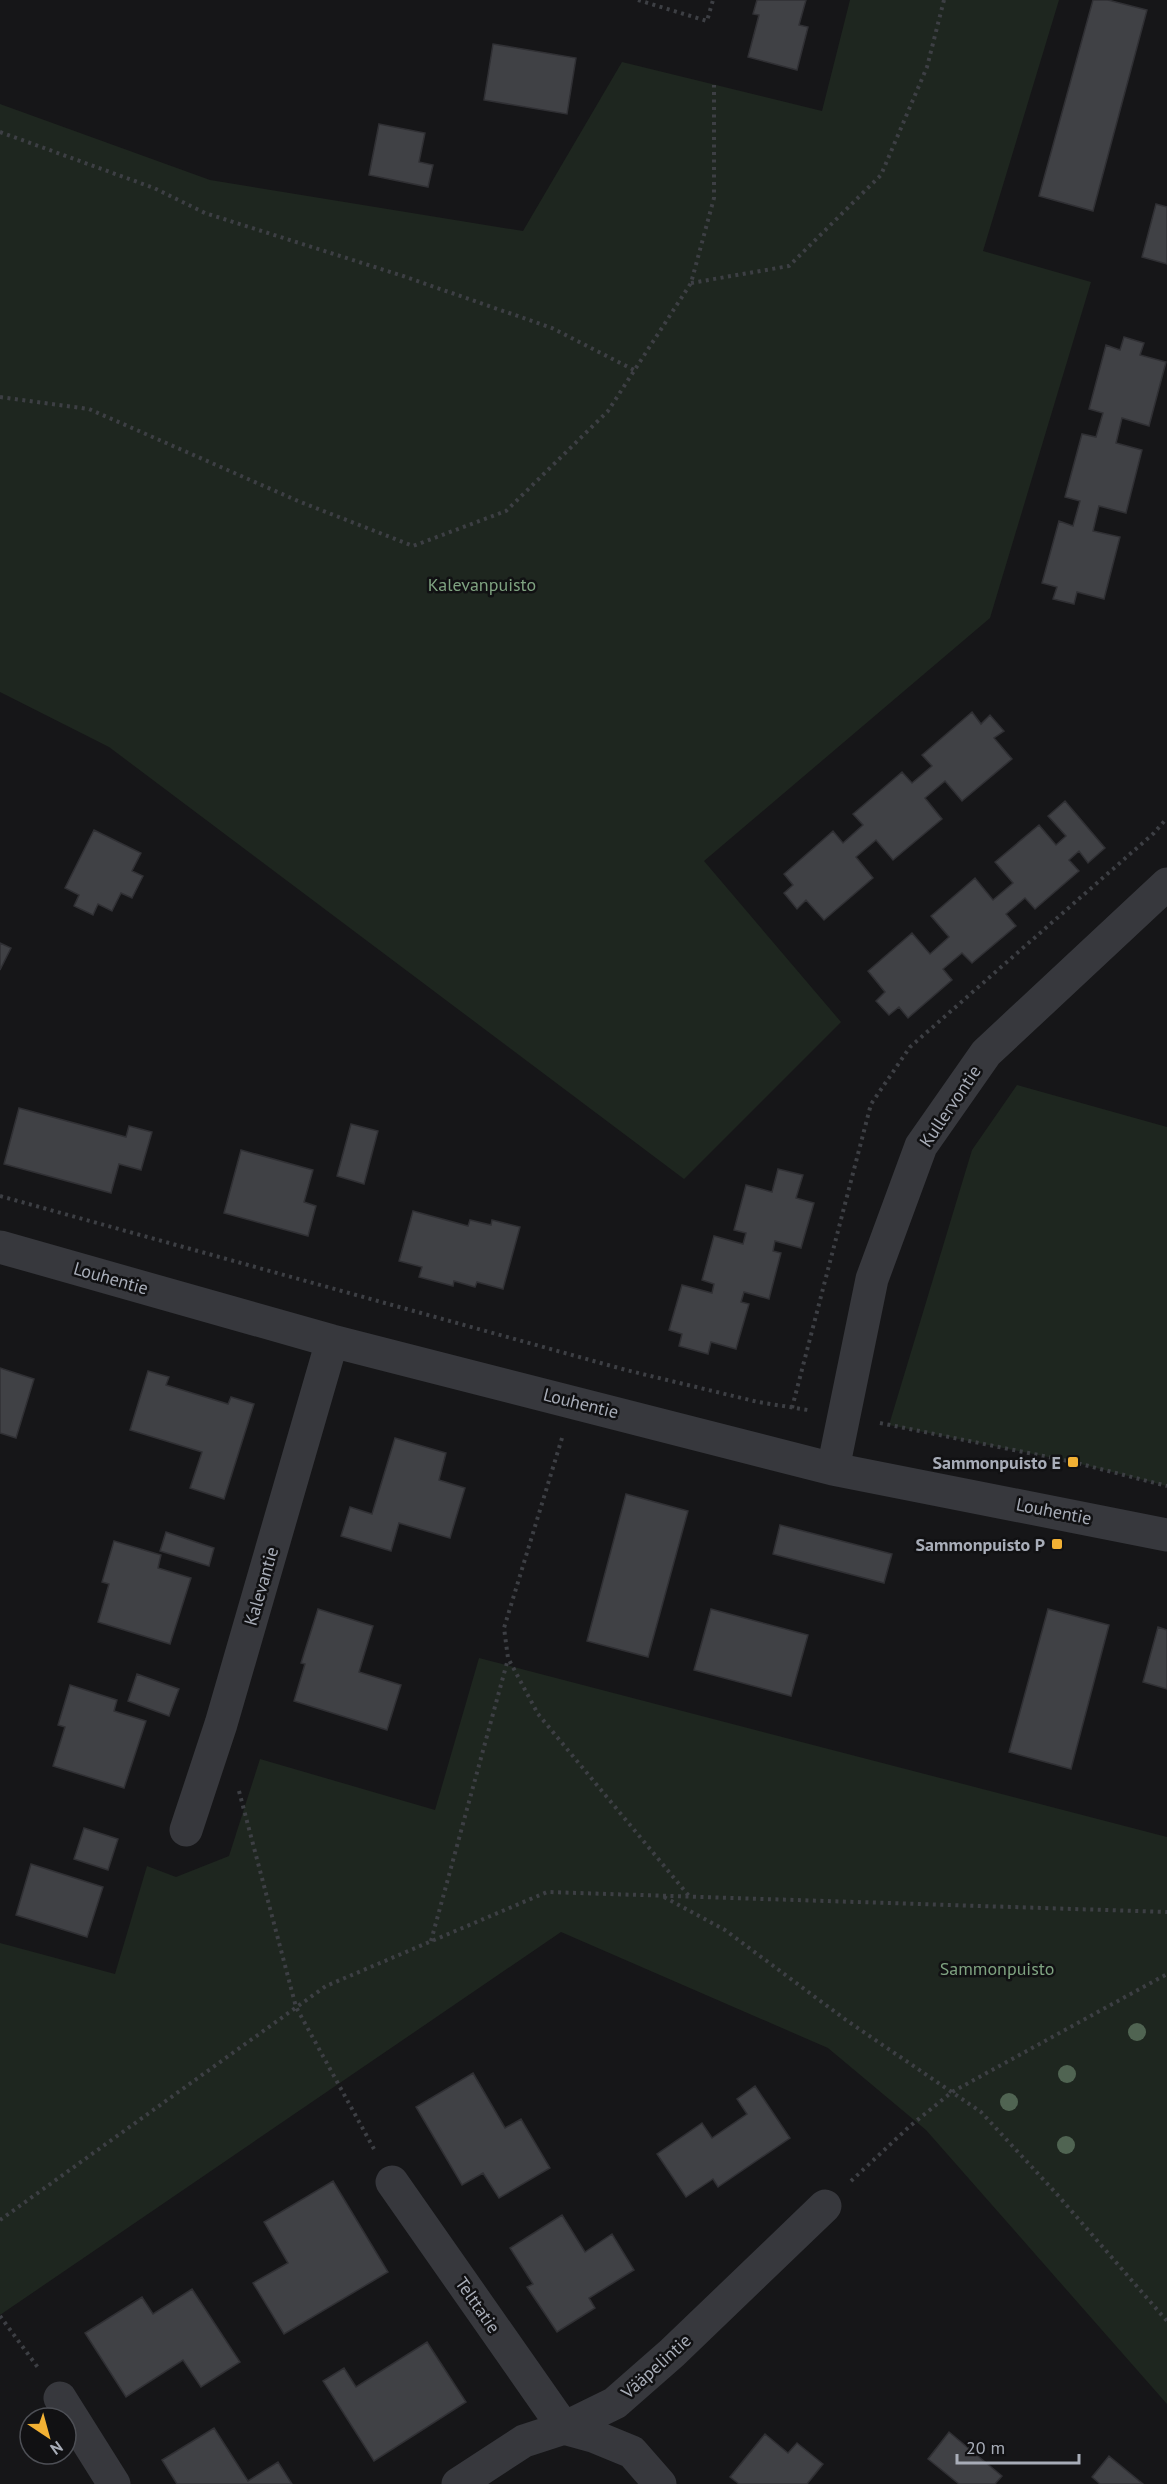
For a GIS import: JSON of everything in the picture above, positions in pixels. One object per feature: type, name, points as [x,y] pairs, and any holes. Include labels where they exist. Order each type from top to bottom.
[{"type":"street","name":"Kullervontie","points":[[833,1469],[872,1279],[921,1146],[986,1053],[1167,884]]},
{"type":"street","name":"Louhentie","points":[[0,1247],[332,1341],[833,1469],[1167,1535]]},
{"type":"street","name":"Kalevantie","points":[[186,1830],[221,1724],[332,1341]]},
{"type":"street","name":"Telttatie","points":[[392,2182],[564,2428]]},
{"type":"street","name":"Vääpelintie","points":[[458,2484],[525,2441],[564,2428],[615,2403],[672,2353],[825,2206]]},
{"type":"street","points":[[60,2398],[114,2484]]},
{"type":"street","points":[[564,2428],[593,2436],[632,2452],[660,2484]]},
{"type":"path","points":[[638,0],[707,21],[713,0]]},
{"type":"path","points":[[691,283],[789,266],[881,175],[927,67],[944,0]]},
{"type":"path","points":[[0,397],[89,409],[298,501],[413,546],[506,511],[608,411],[691,283],[714,198],[714,85]]},
{"type":"path","points":[[0,132],[154,188],[205,213],[403,276],[552,328],[634,370]]},
{"type":"path","points":[[0,1196],[586,1359],[758,1402],[845,1416],[1073,1462],[1167,1486]]},
{"type":"path","points":[[586,1359],[504,1628],[508,1658],[538,1714],[689,1897]]},
{"type":"path","points":[[431,1941],[508,1658]]},
{"type":"path","points":[[236,1780],[297,2007],[392,2182]]},
{"type":"path","points":[[0,2220],[326,1986],[547,1892],[1167,1912]]},
{"type":"path","points":[[661,1895],[725,1930],[846,2020],[981,2112],[1055,2192],[1167,2322]]},
{"type":"path","points":[[825,2206],[910,2126],[952,2092],[1167,1974]]},
{"type":"path","points":[[0,2316],[60,2398]]},
{"type":"green space","name":"Kalevanpuisto","points":[[850,0],[1059,0],[983,251],[1091,282],[990,618],[704,861],[841,1022],[684,1179],[109,747],[0,692],[0,104],[210,180],[523,231],[622,62],[822,111]]},
{"type":"green space","points":[[1017,1085],[1167,1127],[1167,1486],[1073,1462],[889,1425],[972,1150]]},
{"type":"green space","name":"Sammonpuisto","points":[[479,1658],[1167,1837],[1167,2404],[926,2130],[828,2048],[561,1932],[0,2315],[0,1943],[115,1974],[147,1866],[176,1877],[229,1856],[260,1759],[435,1810]]},
{"type":"building","points":[[757,0],[806,0],[799,25],[808,27],[797,70],[748,57],[759,15],[753,14]]},
{"type":"building","points":[[1093,0],[1108,0],[1147,10],[1093,211],[1039,196]]},
{"type":"building","points":[[493,44],[576,58],[567,114],[484,100]]},
{"type":"building","points":[[379,124],[425,133],[419,162],[433,165],[428,187],[369,175]]},
{"type":"building","points":[[1156,204],[1167,207],[1167,264],[1142,257]]},
{"type":"building","points":[[1124,337],[1144,343],[1140,355],[1166,362],[1149,426],[1122,418],[1116,443],[1142,450],[1126,513],[1099,506],[1093,531],[1120,537],[1104,599],[1077,592],[1074,604],[1053,599],[1057,587],[1042,583],[1059,521],[1073,526],[1080,501],[1065,497],[1082,434],[1096,437],[1103,413],[1089,409],[1106,345],[1120,350]]},
{"type":"building","points":[[972,712],[981,724],[990,715],[1004,731],[994,738],[1012,759],[962,801],[945,781],[925,798],[942,819],[893,860],[876,840],[856,857],[873,878],[824,920],[806,900],[797,909],[784,893],[793,885],[784,874],[833,831],[843,843],[863,825],[853,814],[902,772],[912,783],[932,766],[922,755]]},
{"type":"building","points":[[1065,801],[1105,848],[1088,863],[1079,851],[1069,860],[1079,871],[1035,909],[1025,898],[1006,914],[1016,926],[972,963],[962,953],[943,969],[952,980],[908,1018],[899,1007],[889,1015],[876,1001],[885,992],[868,971],[912,933],[930,954],[949,937],[931,916],[975,878],[993,900],[1013,883],[995,862],[1039,825],[1056,845],[1066,836],[1048,816]]},
{"type":"building","points":[[94,830],[141,853],[132,871],[143,876],[132,898],[121,893],[112,911],[98,904],[93,915],[74,906],[79,895],[65,888]]},
{"type":"building","points":[[0,943],[11,948],[0,970]]},
{"type":"building","points":[[19,1108],[126,1137],[129,1126],[152,1132],[141,1170],[119,1164],[111,1193],[4,1164]]},
{"type":"building","points":[[351,1124],[378,1131],[364,1184],[337,1176]]},
{"type":"building","points":[[241,1150],[313,1170],[304,1202],[316,1206],[308,1236],[224,1213]]},
{"type":"building","points":[[778,1169],[803,1175],[796,1198],[814,1203],[801,1248],[775,1241],[773,1251],[781,1253],[769,1299],[744,1292],[741,1302],[749,1304],[736,1349],[711,1342],[708,1354],[679,1346],[682,1334],[669,1330],[682,1285],[712,1293],[714,1284],[702,1280],[714,1236],[743,1244],[746,1233],[734,1230],[746,1185],[772,1192]]},
{"type":"building","points":[[413,1211],[468,1226],[470,1220],[491,1225],[492,1220],[520,1227],[503,1289],[477,1282],[475,1287],[454,1281],[453,1286],[419,1277],[422,1267],[399,1261]]},
{"type":"building","points":[[0,1368],[34,1379],[16,1438],[0,1433]]},
{"type":"building","points":[[148,1371],[169,1377],[166,1385],[228,1404],[231,1397],[254,1404],[224,1499],[190,1488],[202,1452],[130,1430]]},
{"type":"building","points":[[395,1438],[446,1453],[439,1480],[465,1488],[450,1538],[399,1523],[391,1551],[341,1536],[350,1507],[372,1514]]},
{"type":"building","points":[[626,1494],[688,1511],[648,1657],[587,1641]]},
{"type":"building","points":[[780,1525],[892,1554],[884,1583],[773,1554]]},
{"type":"building","points":[[166,1532],[214,1548],[209,1566],[160,1551]]},
{"type":"building","points":[[114,1541],[161,1555],[158,1568],[191,1578],[170,1644],[98,1622],[109,1584],[102,1582]]},
{"type":"building","points":[[318,1609],[373,1626],[359,1672],[401,1685],[387,1730],[294,1701],[305,1664],[301,1663]]},
{"type":"building","points":[[711,1609],[808,1635],[791,1696],[694,1670]]},
{"type":"building","points":[[1048,1609],[1109,1625],[1071,1769],[1009,1752]]},
{"type":"building","points":[[1158,1627],[1167,1630],[1167,1689],[1143,1682]]},
{"type":"building","points":[[137,1674],[179,1689],[169,1716],[128,1701]]},
{"type":"building","points":[[70,1685],[117,1700],[114,1711],[146,1721],[124,1788],[53,1766],[65,1727],[58,1725]]},
{"type":"building","points":[[84,1828],[118,1839],[108,1870],[74,1859]]},
{"type":"building","points":[[31,1864],[103,1887],[87,1937],[16,1915]]},
{"type":"building","points":[[473,2073],[505,2128],[521,2119],[550,2168],[499,2198],[483,2173],[462,2185],[416,2107]]},
{"type":"building","points":[[755,2086],[790,2138],[718,2187],[713,2179],[686,2197],[657,2154],[702,2123],[712,2138],[747,2114],[737,2099]]},
{"type":"building","points":[[333,2181],[388,2272],[284,2334],[253,2283],[288,2263],[264,2222]]},
{"type":"building","points":[[562,2215],[585,2252],[612,2234],[634,2270],[589,2298],[595,2308],[557,2332],[527,2287],[533,2284],[510,2248]]},
{"type":"building","points":[[192,2289],[240,2362],[201,2387],[183,2360],[126,2397],[85,2333],[142,2297],[153,2314]]},
{"type":"building","points":[[427,2342],[466,2402],[374,2461],[323,2381],[344,2368],[356,2387]]},
{"type":"building","points":[[214,2428],[248,2481],[278,2462],[292,2484],[177,2484],[162,2460]]},
{"type":"building","points":[[949,2432],[1002,2476],[995,2484],[959,2484],[928,2459]]},
{"type":"building","points":[[765,2434],[788,2453],[797,2443],[823,2464],[807,2484],[739,2484],[730,2477]]},
{"type":"building","points":[[1109,2456],[1143,2484],[1100,2484],[1092,2477]]},
{"type":"place","name":"Sammonpuisto E","points":[[1073,1462]]},
{"type":"place","name":"Sammonpuisto P","points":[[1057,1544]]}]
